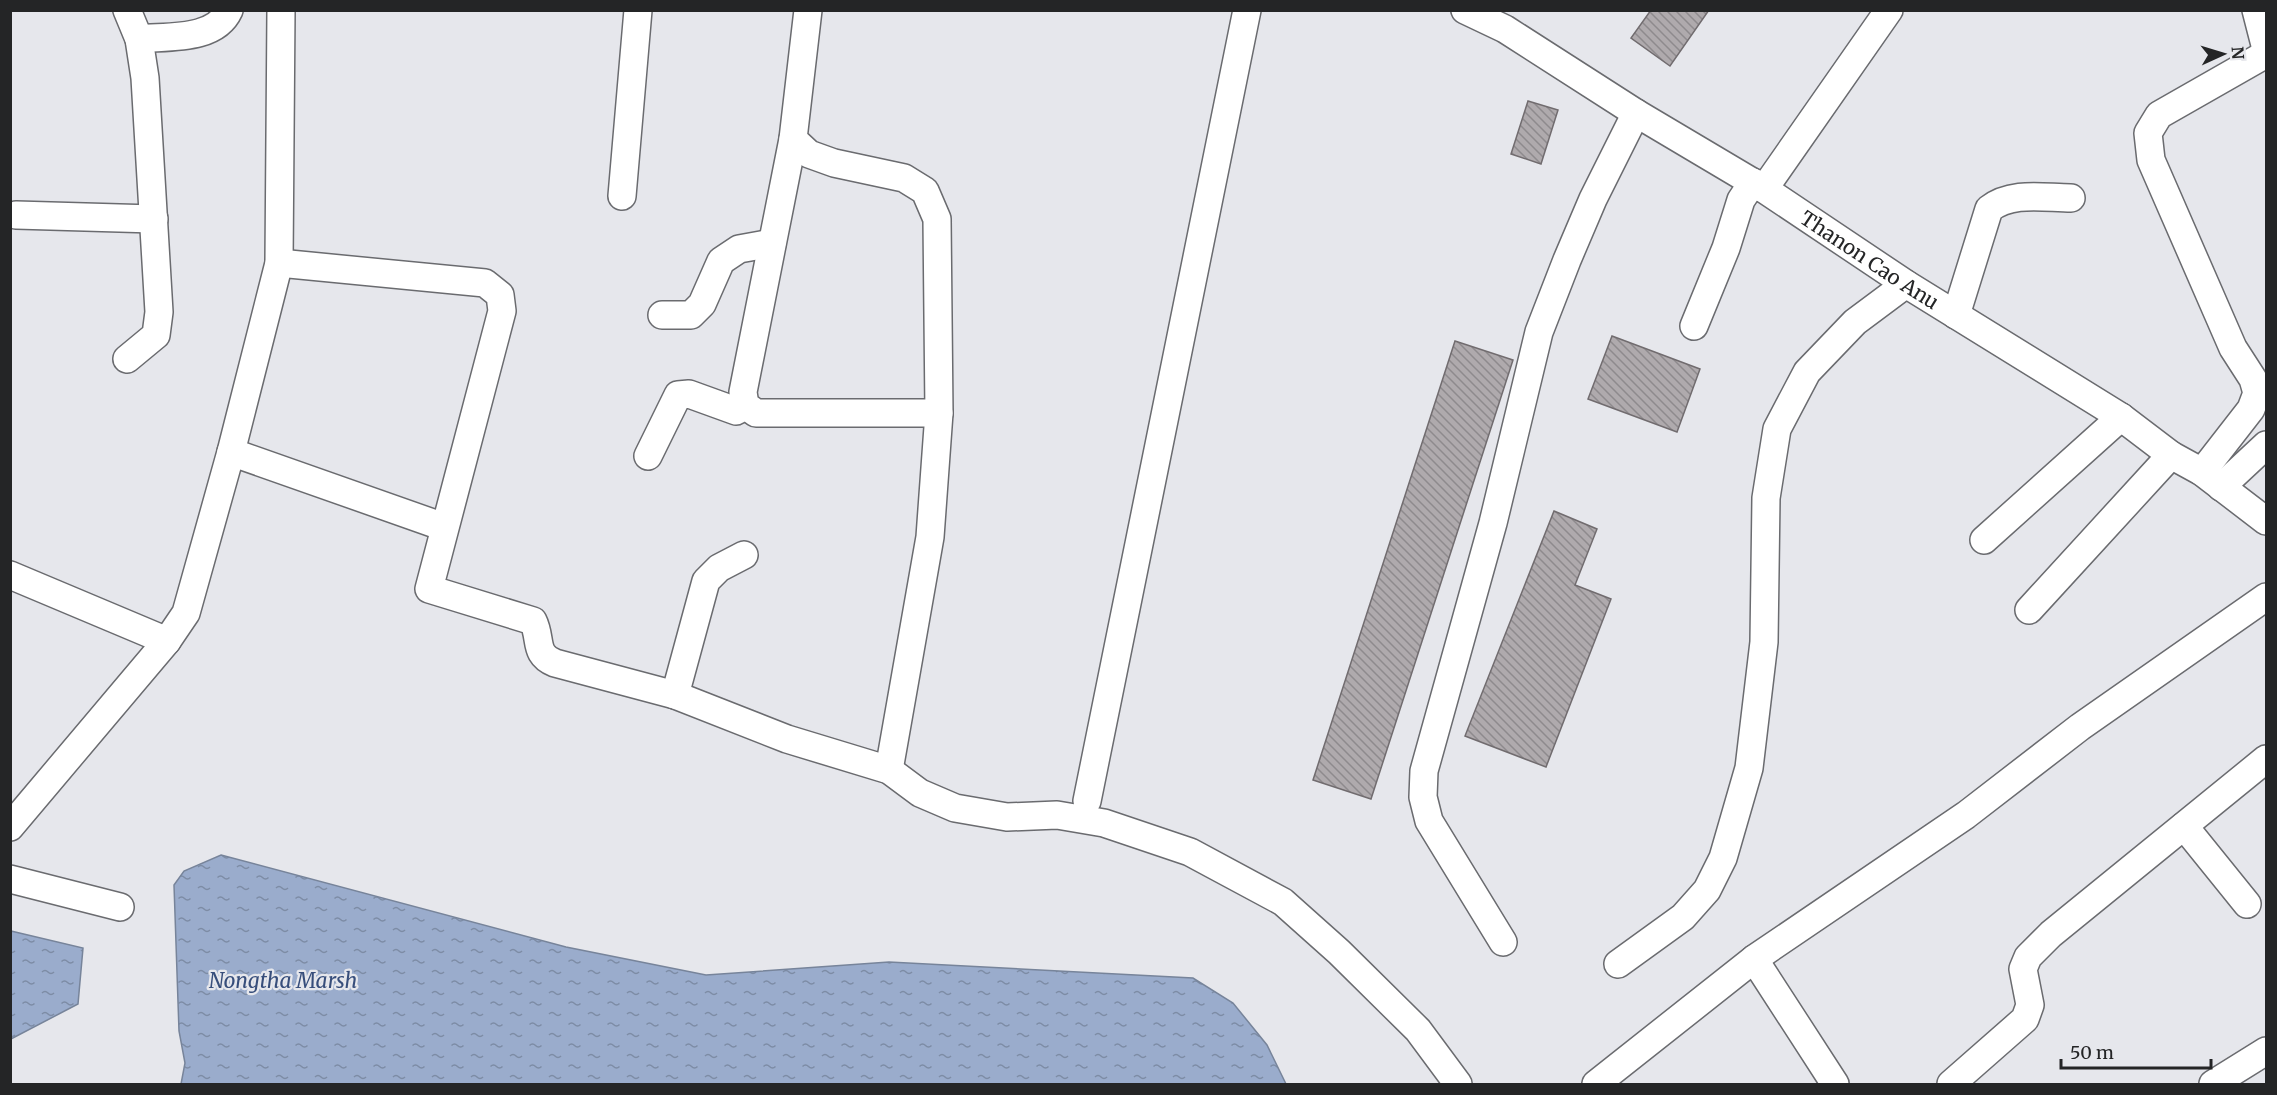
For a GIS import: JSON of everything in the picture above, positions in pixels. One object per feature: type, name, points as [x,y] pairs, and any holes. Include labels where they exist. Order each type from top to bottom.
[{"type":"street","points":[[127,358],[156,335],[159,312],[146,78],[139,39],[128,10]]},
{"type":"street","points":[[139,39],[205,33],[216,28],[229,10]]},
{"type":"street","points":[[10,827],[167,641],[186,613],[231,452],[279,263],[281,10]]},
{"type":"street","points":[[622,196],[638,10]]},
{"type":"street","points":[[808,10],[793,139],[742,392],[745,405],[756,413],[939,413]]},
{"type":"street","points":[[1087,801],[1247,10]]},
{"type":"street","name":"Thanon Cao Anu","points":[[1465,10],[1513,20],[1636,113],[1759,185],[1906,284],[2121,417],[2171,455],[2212,479],[2266,521]]},
{"type":"street","points":[[1694,326],[1726,248],[1741,200],[1759,185],[1889,10]]},
{"type":"street","points":[[2256,10],[2266,49]]},
{"type":"street","points":[[2212,479],[2251,409],[2257,393],[2253,379],[2233,348],[2151,160],[2148,133],[2159,115],[2266,54]]},
{"type":"street","points":[[1503,942],[1429,821],[1423,797],[1424,771],[1493,523],[1539,332],[1575,240],[1636,113]]},
{"type":"street","points":[[793,139],[809,154],[834,163],[904,178],[926,191],[937,219],[939,413],[930,537],[889,770]]},
{"type":"street","points":[[1956,315],[1989,208],[1997,202],[2016,197],[2071,198]]},
{"type":"street","points":[[16,215],[154,219]]},
{"type":"street","points":[[662,315],[691,315],[702,304],[721,261],[739,249],[772,243]]},
{"type":"street","points":[[279,263],[485,283],[500,295],[502,311],[429,589],[533,621],[537,628],[544,659],[675,696],[787,739],[889,770],[920,793],[955,808],[1007,817],[1057,815],[1104,823],[1190,852],[1283,902],[1339,952],[1418,1030],[1458,1084]]},
{"type":"street","points":[[1618,964],[1683,917],[1707,890],[1723,858],[1749,768],[1764,642],[1766,498],[1777,429],[1807,372],[1855,322],[1906,284]]},
{"type":"street","points":[[648,456],[678,395],[690,394],[736,411],[745,405]]},
{"type":"street","points":[[1984,540],[2121,417]]},
{"type":"street","points":[[2212,479],[2266,446]]},
{"type":"street","points":[[231,452],[444,527]]},
{"type":"street","points":[[2029,610],[2171,455]]},
{"type":"street","points":[[675,696],[706,581],[719,568],[744,555]]},
{"type":"street","points":[[10,575],[167,641]]},
{"type":"street","points":[[1596,1084],[1754,958],[1966,815],[2080,727],[2266,597]]},
{"type":"street","points":[[1951,1084],[2025,1019],[2030,1005],[2023,969],[2028,957],[2051,934],[2266,759]]},
{"type":"street","points":[[2184,826],[2247,904]]},
{"type":"street","points":[[10,879],[120,907]]},
{"type":"street","points":[[1754,958],[1835,1084]]},
{"type":"street","points":[[2213,1084],[2265,1056]]},
{"type":"water","name":"Nongtha Marsh","points":[[221,855],[566,947],[706,975],[889,962],[1193,978],[1233,1003],[1267,1045],[1286,1084],[181,1084],[185,1063],[179,1031],[174,885],[184,871]]},
{"type":"water","points":[[11,931],[83,948],[78,1004],[11,1039]]},
{"type":"building","points":[[1651,10],[1709,10],[1670,66],[1631,38]]},
{"type":"building","points":[[1528,101],[1558,110],[1541,164],[1511,154]]},
{"type":"building","points":[[1612,336],[1700,369],[1677,432],[1588,399]]},
{"type":"building","points":[[1455,341],[1513,360],[1371,799],[1313,780]]},
{"type":"building","points":[[1554,511],[1597,529],[1575,585],[1611,599],[1546,767],[1465,736]]}]
